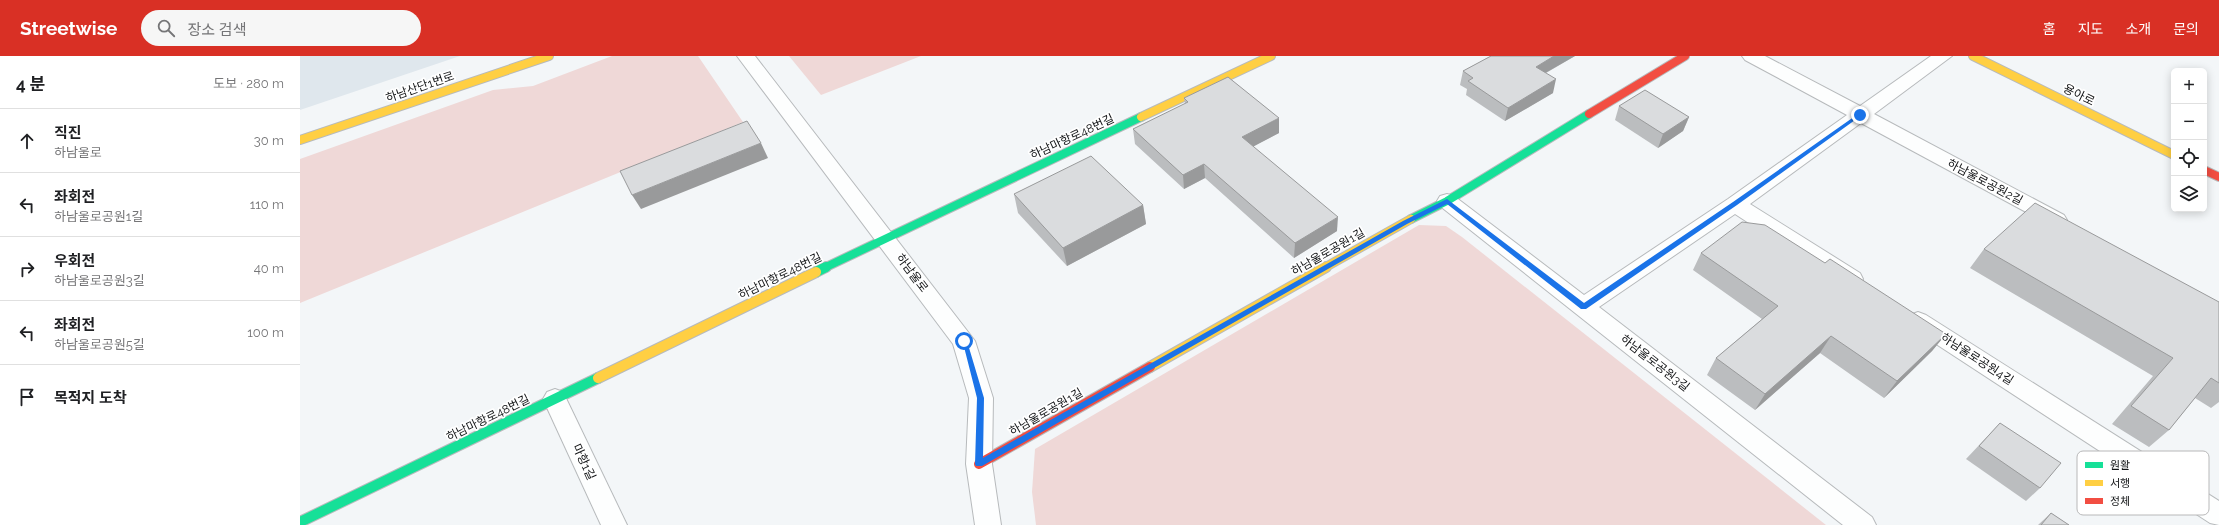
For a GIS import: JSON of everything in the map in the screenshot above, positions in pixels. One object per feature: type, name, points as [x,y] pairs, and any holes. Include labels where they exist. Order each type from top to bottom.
[{"type":"street","name":"하남산단1번로","points":[[300,140],[548,56]]},
{"type":"street","name":"하남울로","points":[[746,56],[964,341],[981,398],[979,464],[988,525]]},
{"type":"street","name":"하남마항로48번길","points":[[300,522],[555,400],[886,238],[1272,56]]},
{"type":"street","name":"하남울로공원1길","points":[[979,464],[1405,222],[1447,202],[1685,56]]},
{"type":"street","name":"하남울로공원2길","points":[[1752,56],[2071,228]]},
{"type":"street","points":[[1584,307],[1735,204],[1943,56]]},
{"type":"street","name":"용아로","points":[[1973,56],[2171,154]]},
{"type":"street","points":[[2207,171],[2219,177]]},
{"type":"street","name":"하남울로공원3길","points":[[1447,202],[1863,525]]},
{"type":"street","points":[[1735,204],[1870,290]]},
{"type":"street","name":"하남울로공원4길","points":[[1903,312],[2119,451]]},
{"type":"street","name":"마항1길","points":[[555,400],[614,525]]},
{"type":"street","name":"하남울로공원4길","points":[[2209,509],[2219,515]]},
{"type":"shaded area","points":[[300,56],[460,56],[300,110]]},
{"type":"shaded area","points":[[612,56],[698,56],[743,122],[300,303],[300,159],[493,90],[533,86]]},
{"type":"shaded area","points":[[789,56],[921,56],[821,95]]},
{"type":"shaded area","points":[[1419,225],[1446,226],[1462,237],[1826,525],[1036,525],[1032,492],[1035,449]]},
{"type":"building","points":[[1491,56],[1554,56],[1536,67],[1556,79],[1508,108],[1468,81],[1473,78],[1463,71]]},
{"type":"building","points":[[1228,77],[1279,118],[1242,137],[1338,217],[1295,243],[1204,164],[1183,175],[1133,129],[1188,102],[1184,98]]},
{"type":"building","points":[[1645,90],[1689,117],[1663,134],[1619,106]]},
{"type":"building","points":[[747,121],[761,143],[632,195],[620,171]]},
{"type":"building","points":[[1091,156],[1143,205],[1063,248],[1014,194]]},
{"type":"building","points":[[2035,203],[2219,302],[2219,383],[2211,378],[2169,430],[2131,406],[2173,358],[1984,249]]},
{"type":"building","points":[[1742,222],[1765,225],[1825,263],[1830,259],[1946,334],[1897,381],[1831,336],[1765,394],[1716,358],[1778,306],[1701,253]]},
{"type":"building","points":[[2000,423],[2061,463],[2040,488],[1979,446]]},
{"type":"building","points":[[2051,513],[2069,525],[2041,525]]},
{"type":"traffic: fast","points":[[1411,219],[1447,201],[1589,114]]},
{"type":"traffic: fast","points":[[816,272],[1141,117]]},
{"type":"traffic: fast","points":[[300,522],[598,378]]},
{"type":"traffic: slow","points":[[300,140],[549,56]]},
{"type":"traffic: slow","points":[[1141,117],[1271,56]]},
{"type":"traffic: slow","points":[[1973,56],[2171,154]]},
{"type":"traffic: slow","points":[[1150,367],[1411,219]]},
{"type":"traffic: slow","points":[[598,378],[816,272]]},
{"type":"traffic: jam","points":[[1589,114],[1685,56]]},
{"type":"traffic: jam","points":[[2207,171],[2219,177]]},
{"type":"traffic: jam","points":[[979,464],[1150,367]]},
{"type":"route","points":[[964,341],[981,398],[979,464],[1405,222],[1447,202],[1584,307],[1735,204],[1860,115]]}]
